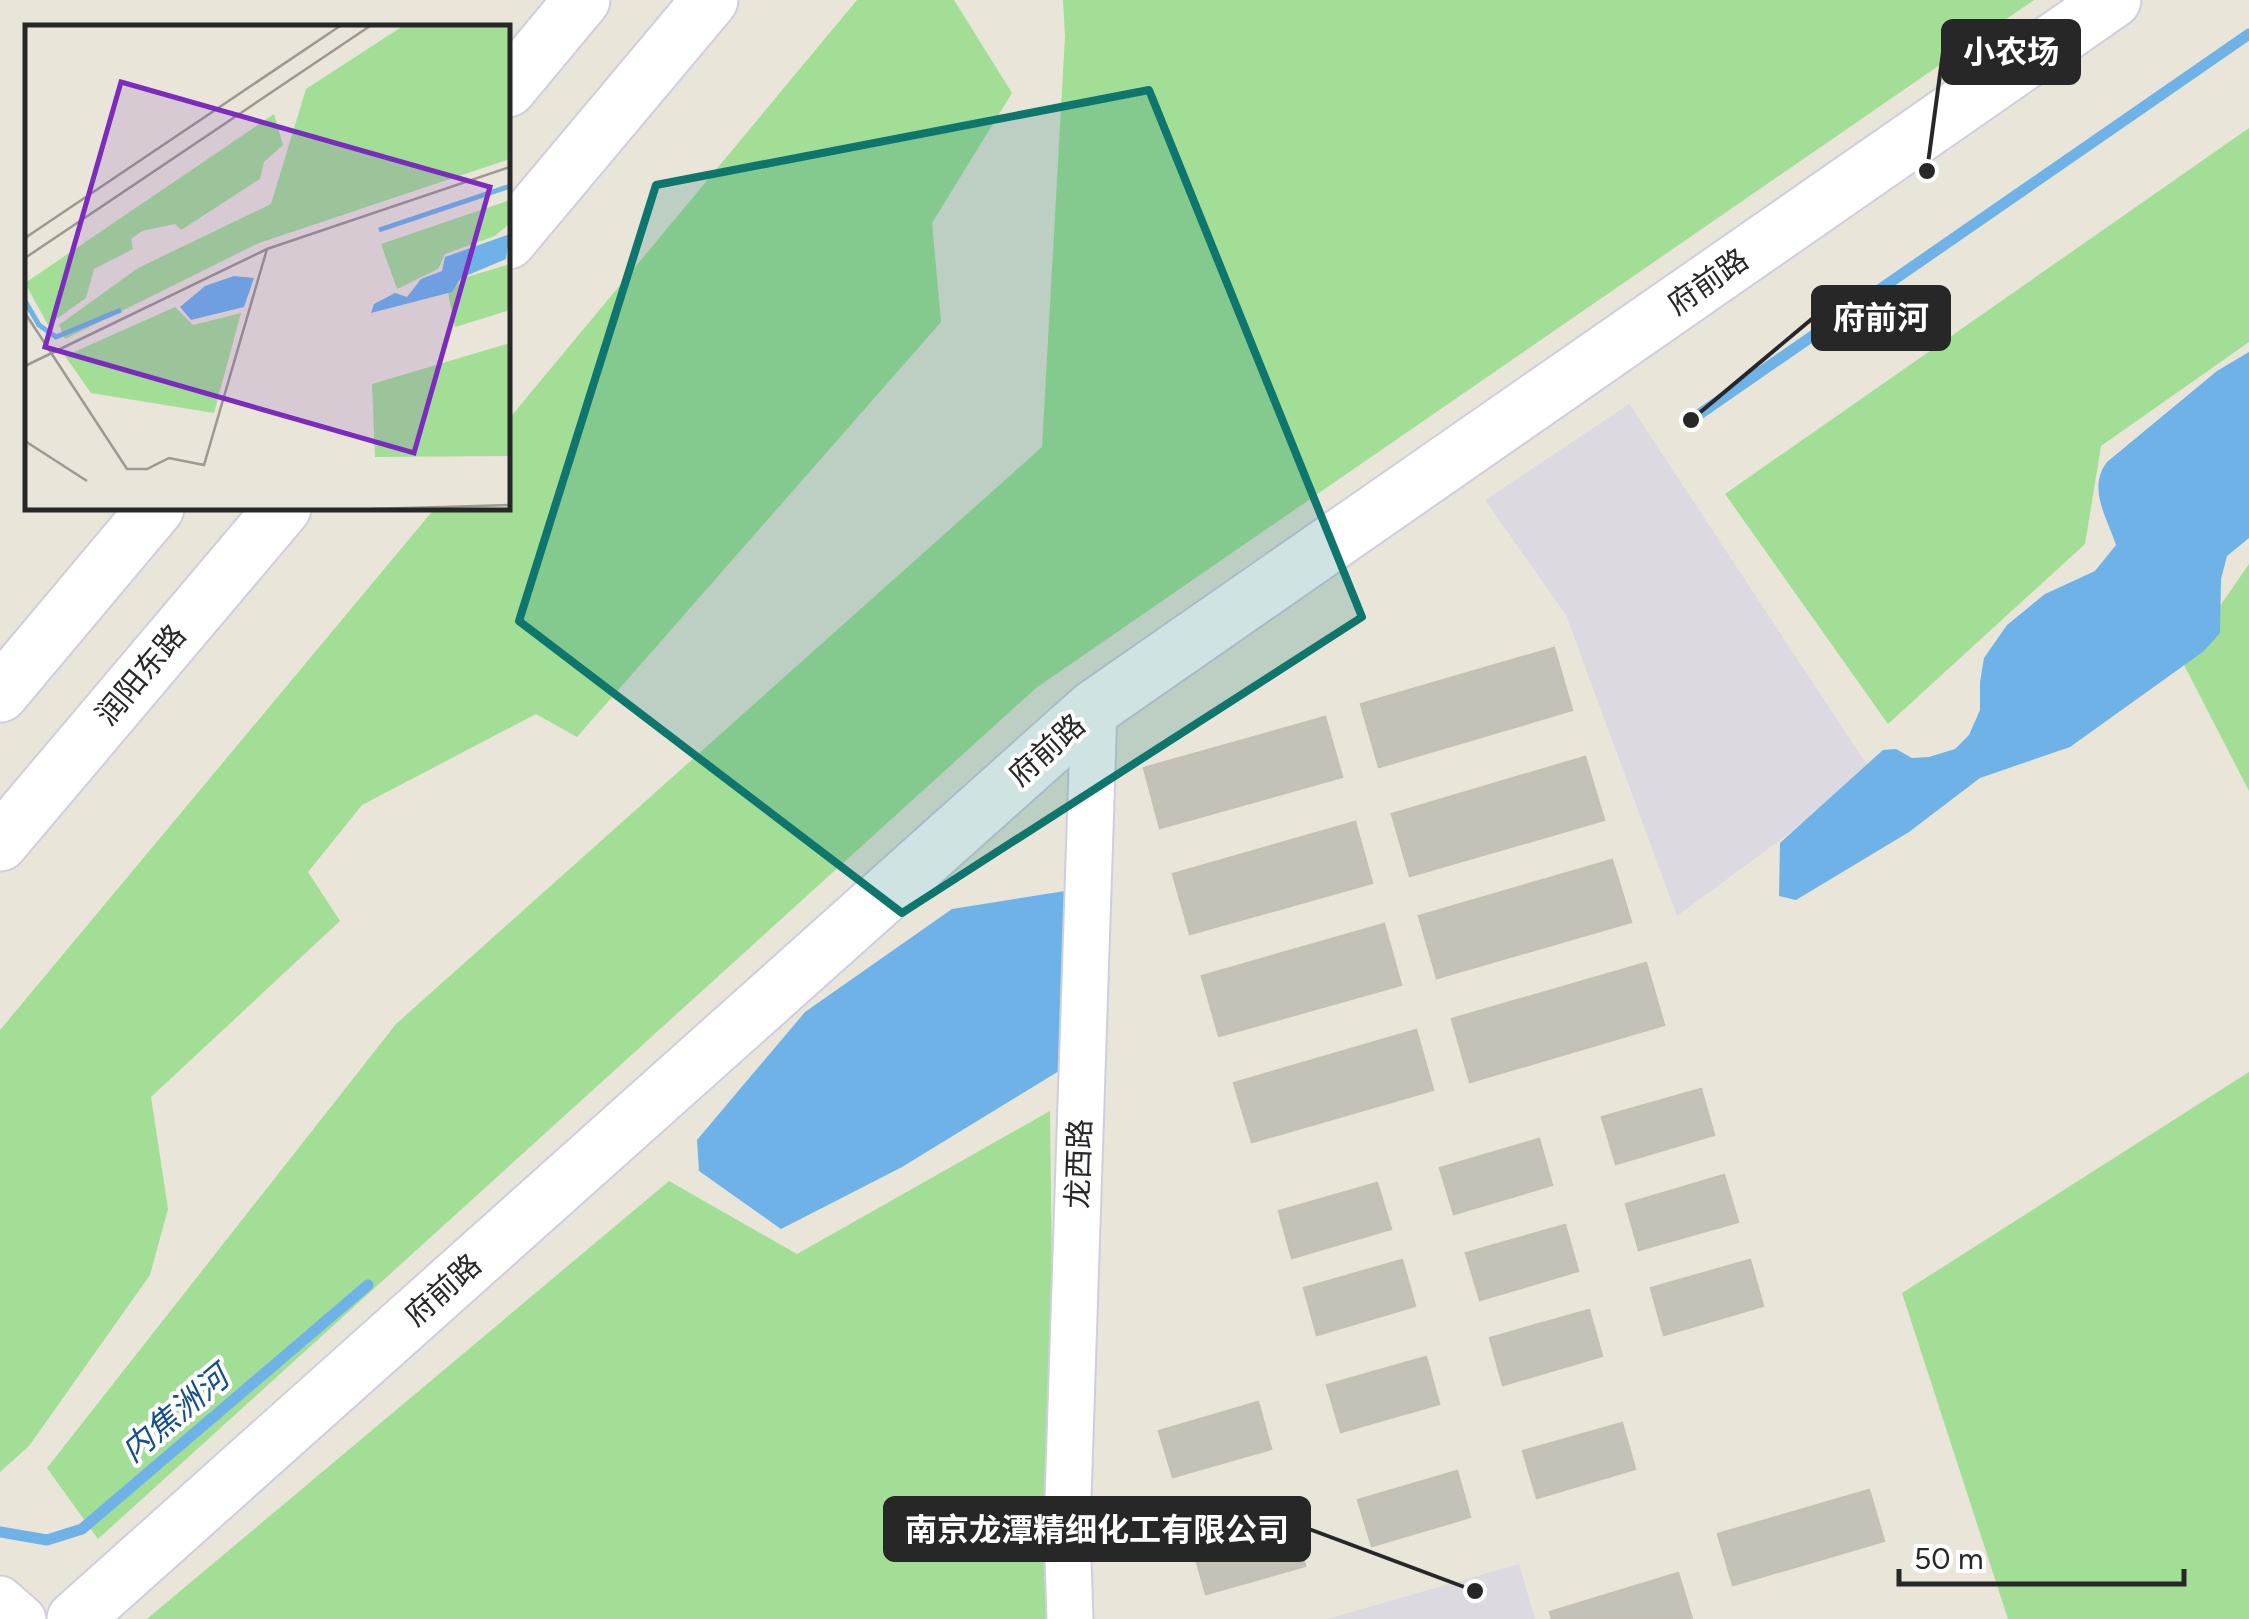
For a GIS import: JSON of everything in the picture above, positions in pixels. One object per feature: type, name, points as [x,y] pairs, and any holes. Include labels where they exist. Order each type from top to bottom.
[{"type":"street","points":[[510,87],[582,0]]},
{"type":"street","points":[[510,239],[710,0]]},
{"type":"street","name":"府前路","points":[[75,1619],[1094,708],[2113,0]]},
{"type":"street","points":[[0,694],[154,510]]},
{"type":"street","name":"润阳东路","points":[[0,843],[281,510]]},
{"type":"street","name":"龙西路","points":[[1070,1619],[1066,1529],[1094,708]]},
{"type":"street","points":[[0,1599],[23,1619]]},
{"type":"highlighted area","points":[[1149,90],[1362,617],[902,913],[519,621],[656,185]]},
{"type":"shaded area","points":[[1629,404],[1872,772],[1677,916],[1566,615],[1485,500]]},
{"type":"shaded area","points":[[1519,1564],[1535,1619],[1327,1619]]},
{"type":"green space","points":[[857,0],[954,0],[1012,93],[932,223],[941,322],[577,737],[536,714],[362,805],[308,872],[340,921],[151,1097],[168,1209],[150,1275],[29,1446],[0,1472],[0,1030],[433,510],[510,510],[510,418]]},
{"type":"green space","points":[[1063,0],[2034,0],[1036,688],[98,1539],[47,1468],[396,1024],[1042,447],[1065,37]]},
{"type":"green space","points":[[2249,128],[2249,342],[2101,446],[2085,544],[1888,724],[1725,494]]},
{"type":"green space","points":[[2249,564],[2249,791],[2182,661]]},
{"type":"green space","points":[[2249,1072],[2249,1619],[2008,1619],[1902,1293]]},
{"type":"green space","points":[[1050,1111],[1056,1619],[147,1619],[669,1181],[797,1254]]},
{"type":"water","points":[[2249,352],[2249,538],[2227,556],[2221,579],[2220,633],[2204,651],[2070,747],[1980,778],[1909,832],[1796,900],[1779,896],[1780,843],[1883,750],[1896,749],[1912,758],[1929,757],[1955,749],[1969,735],[1980,710],[1984,658],[2007,625],[2045,594],[2095,571],[2116,545],[2099,493],[2101,472],[2107,462],[2217,371]]},
{"type":"water","points":[[1065,891],[1059,1071],[902,1167],[781,1229],[699,1171],[697,1140],[805,1012],[952,909]]},
{"type":"building","points":[[1554,648],[1572,710],[1379,767],[1361,704]]},
{"type":"building","points":[[1325,717],[1342,777],[1160,828],[1144,768]]},
{"type":"building","points":[[1585,757],[1604,820],[1410,876],[1392,814]]},
{"type":"building","points":[[1355,822],[1372,883],[1190,934],[1173,874]]},
{"type":"building","points":[[1612,860],[1631,922],[1437,978],[1419,916]]},
{"type":"building","points":[[1384,924],[1401,985],[1219,1036],[1202,976]]},
{"type":"building","points":[[1646,963],[1664,1025],[1470,1082],[1452,1019]]},
{"type":"building","points":[[1416,1030],[1433,1090],[1252,1142],[1234,1083]]},
{"type":"building","points":[[1701,1089],[1714,1135],[1616,1164],[1602,1117]]},
{"type":"building","points":[[1539,1139],[1552,1185],[1454,1214],[1440,1168]]},
{"type":"building","points":[[1724,1175],[1738,1222],[1639,1250],[1626,1204]]},
{"type":"building","points":[[1377,1183],[1391,1229],[1292,1258],[1279,1211]]},
{"type":"building","points":[[1565,1225],[1578,1271],[1480,1300],[1466,1253]]},
{"type":"building","points":[[1402,1260],[1415,1306],[1317,1335],[1304,1288]]},
{"type":"building","points":[[1750,1260],[1763,1306],[1664,1335],[1651,1288]]},
{"type":"building","points":[[1589,1310],[1602,1356],[1503,1385],[1490,1338]]},
{"type":"building","points":[[1426,1357],[1439,1404],[1341,1432],[1327,1385]]},
{"type":"building","points":[[1258,1402],[1271,1449],[1173,1477],[1159,1431]]},
{"type":"building","points":[[1622,1423],[1635,1469],[1537,1498],[1523,1451]]},
{"type":"building","points":[[1457,1471],[1470,1517],[1372,1546],[1358,1500]]},
{"type":"building","points":[[1869,1490],[1884,1541],[1733,1585],[1718,1534]]},
{"type":"building","points":[[1292,1519],[1305,1566],[1206,1594],[1193,1548]]},
{"type":"building","points":[[1678,1573],[1692,1619],[1552,1619],[1550,1612]]},
{"type":"waterway","points":[[1691,420],[2249,34]]},
{"type":"waterway","name":"内焦洲河","points":[[0,1532],[47,1540],[82,1529],[368,1285]]},
{"type":"place","name":"小农场","points":[[1927,171]]},
{"type":"place","name":"府前河","points":[[1691,420]]},
{"type":"place","name":"南京龙潭精细化工有限公司","points":[[1475,1591]]}]
